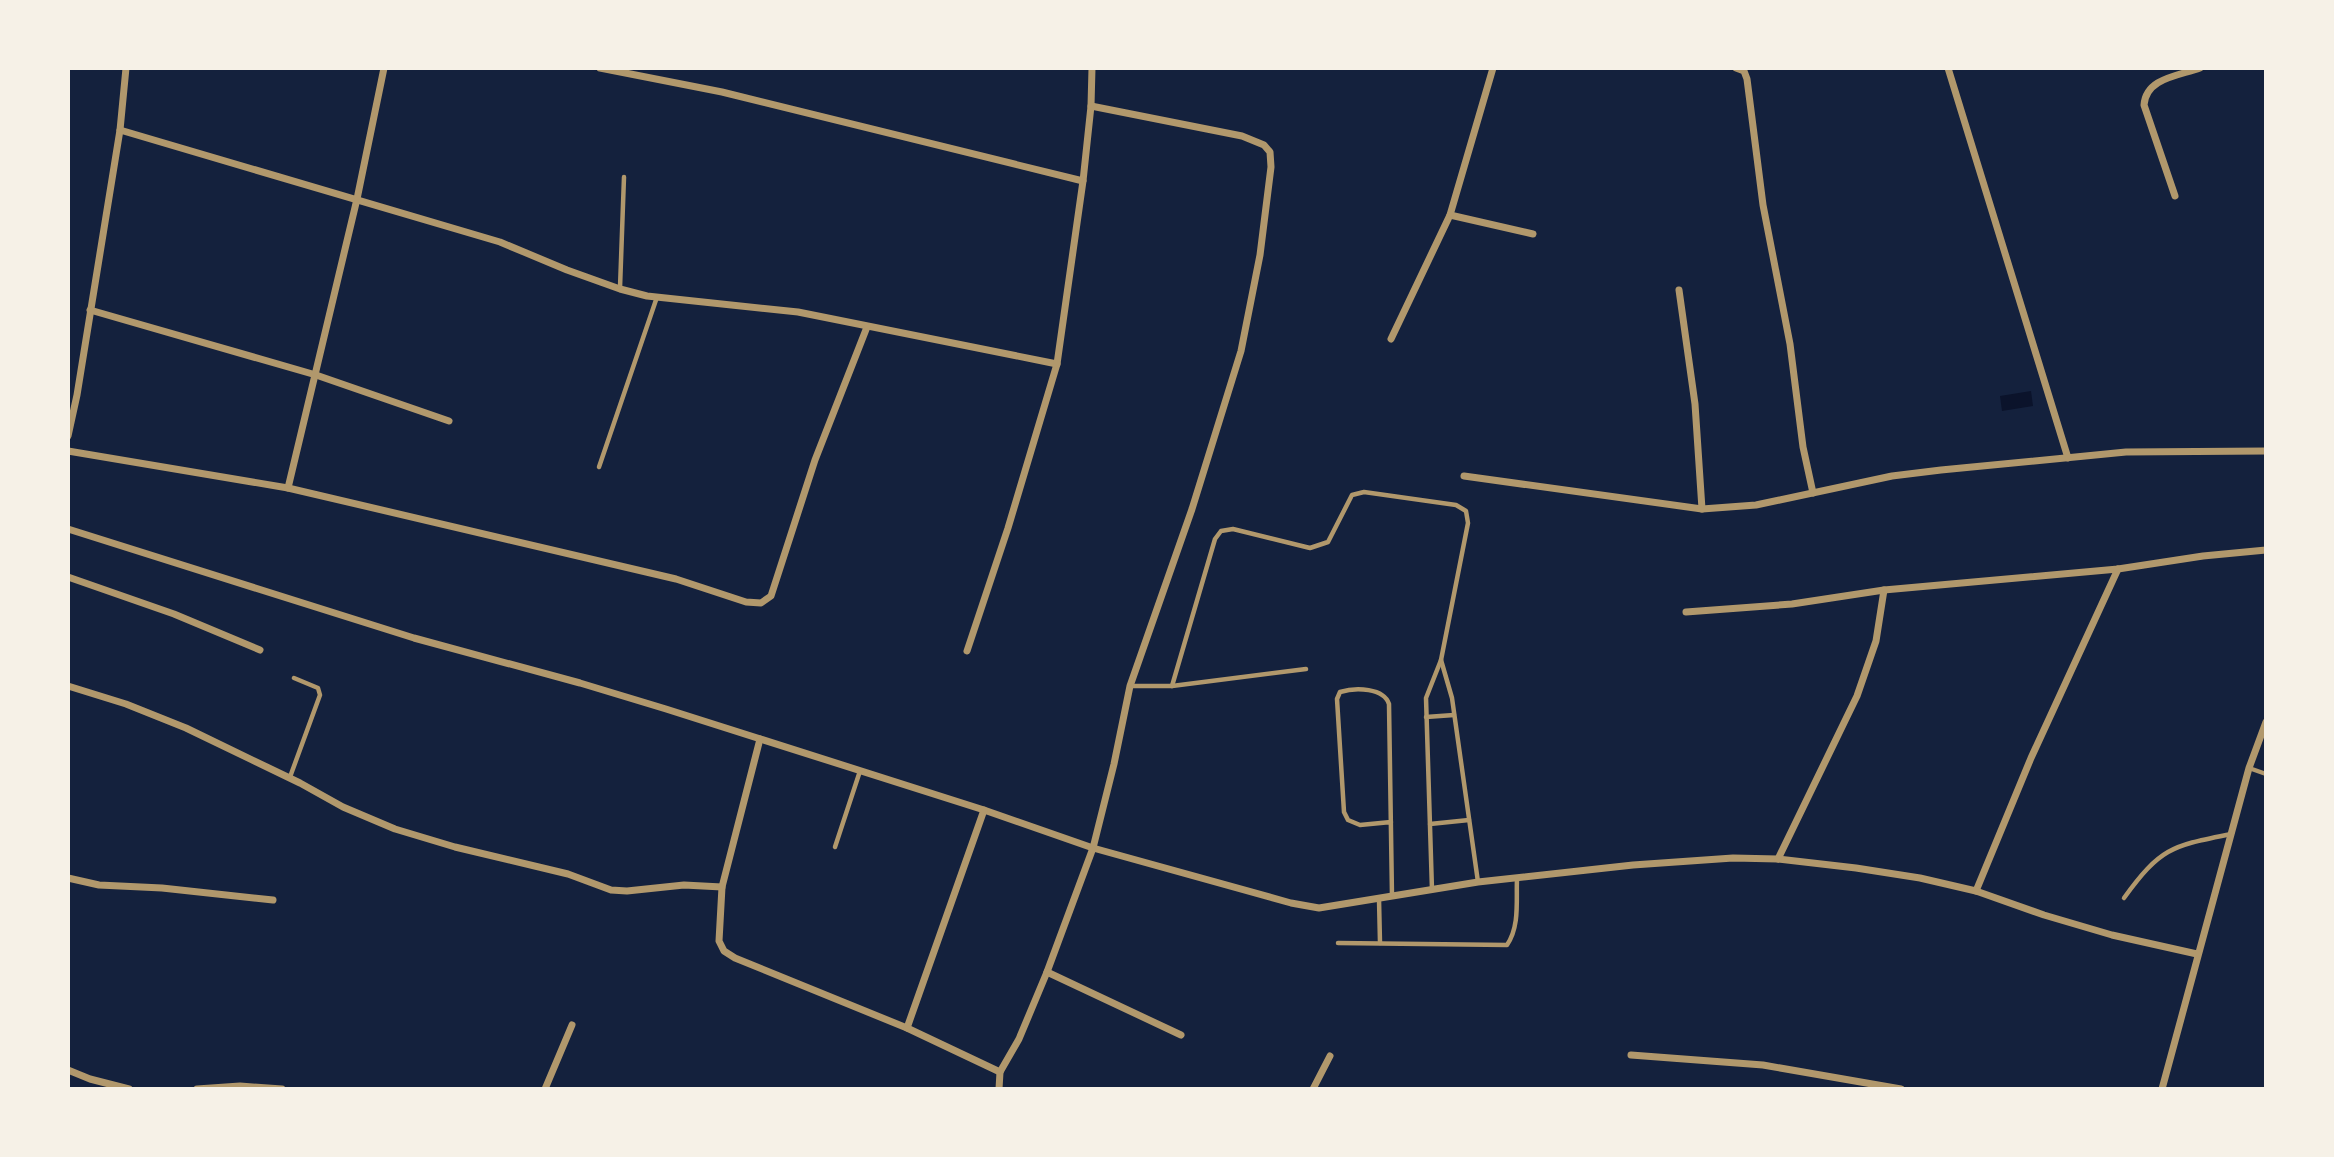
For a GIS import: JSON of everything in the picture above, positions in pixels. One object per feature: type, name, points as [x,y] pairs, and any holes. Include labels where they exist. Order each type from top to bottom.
[{"type":"street","points":[[68,436],[77,396],[120,130],[126,68]]},
{"type":"street","points":[[288,488],[357,199],[384,68]]},
{"type":"street","points":[[600,68],[722,92],[1083,181]]},
{"type":"street","points":[[967,651],[1008,528],[1057,364],[1083,181],[1092,68]]},
{"type":"street","points":[[1391,339],[1450,215],[1493,68]]},
{"type":"street","points":[[1736,68],[1744,71],[1747,79],[1763,205],[1790,344],[1803,447],[1813,493]]},
{"type":"street","points":[[1948,68],[2068,458]]},
{"type":"street","points":[[2175,196],[2144,105],[2145,94],[2151,85],[2200,68]]},
{"type":"street","points":[[999,1089],[1000,1072],[1018,1039],[1047,972],[1093,848],[1130,686],[1192,509],[1241,351],[1260,255],[1271,167],[1269,152],[1264,145],[1242,136],[1091,106]]},
{"type":"street","points":[[120,130],[500,242],[620,289],[657,297],[798,312],[1057,364]]},
{"type":"street","points":[[1450,215],[1533,234]]},
{"type":"street","points":[[1679,290],[1695,404],[1702,509]]},
{"type":"street","points":[[89,310],[316,375],[449,421]]},
{"type":"street","points":[[68,451],[288,488],[676,579],[746,602],[761,603],[771,596],[815,460],[867,327]]},
{"type":"street","points":[[1464,476],[1702,509],[1756,505],[1904,475],[2126,452],[2266,451]]},
{"type":"street","points":[[68,529],[414,638],[580,683],[860,770],[1093,848],[1291,903],[1319,908],[1478,883],[1633,865],[1733,858],[1778,859],[1908,876],[1976,891],[2112,935],[2197,954]]},
{"type":"street","points":[[1686,612],[1792,604],[1884,590],[2119,569],[2203,556],[2266,551]]},
{"type":"street","points":[[1976,891],[2031,758],[2119,569]]},
{"type":"street","points":[[68,577],[174,614],[260,650]]},
{"type":"street","points":[[1778,859],[1857,696],[1876,641],[1884,590]]},
{"type":"street","points":[[68,686],[126,704],[187,728],[343,807],[394,829],[455,847],[568,874],[611,890],[684,885],[722,887]]},
{"type":"street","points":[[2162,1089],[2249,768],[2266,722]]},
{"type":"street","points":[[760,739],[722,887],[719,941],[724,951],[735,958],[907,1028],[1000,1072]]},
{"type":"street","points":[[907,1028],[984,810]]},
{"type":"street","points":[[68,878],[99,886],[162,888],[273,900]]},
{"type":"street","points":[[1047,972],[1181,1035]]},
{"type":"street","points":[[545,1089],[572,1025]]},
{"type":"street","points":[[1631,1055],[1763,1065],[1901,1089]]},
{"type":"street","points":[[1313,1089],[1330,1056]]},
{"type":"street","points":[[68,1070],[129,1089]]},
{"type":"street","points":[[197,1089],[240,1086],[282,1089]]},
{"type":"lane","points":[[620,289],[624,177]]},
{"type":"lane","points":[[598,467],[657,297]]},
{"type":"lane","points":[[1172,686],[1215,539],[1221,531],[1233,529],[1310,548],[1328,542],[1352,495],[1364,492],[1455,505],[1466,511],[1468,523],[1441,660],[1426,698],[1432,890]]},
{"type":"lane","points":[[1441,660],[1452,698],[1478,883]]},
{"type":"lane","points":[[1130,686],[1172,686],[1307,668]]},
{"type":"lane","points":[[290,778],[320,695],[318,688],[294,678]]},
{"type":"lane","points":[[1391,822],[1360,825],[1348,820],[1344,812],[1337,699],[1340,692],[1380,692],[1387,697],[1389,704],[1391,822],[1392,896]]},
{"type":"lane","points":[[1426,717],[1454,715]]},
{"type":"lane","points":[[2249,768],[2266,774]]},
{"type":"lane","points":[[835,847],[860,770]]},
{"type":"lane","points":[[1430,824],[1469,820]]},
{"type":"lane","points":[[2124,898],[2145,869],[2166,851],[2190,842],[2231,834]]},
{"type":"lane","points":[[1338,943],[1507,945],[1513,937],[1516,925],[1517,878]]},
{"type":"lane","points":[[1379,898],[1380,943]]},
{"type":"water","points":[[2031,391],[2033,406],[2002,411],[2000,396]]}]
